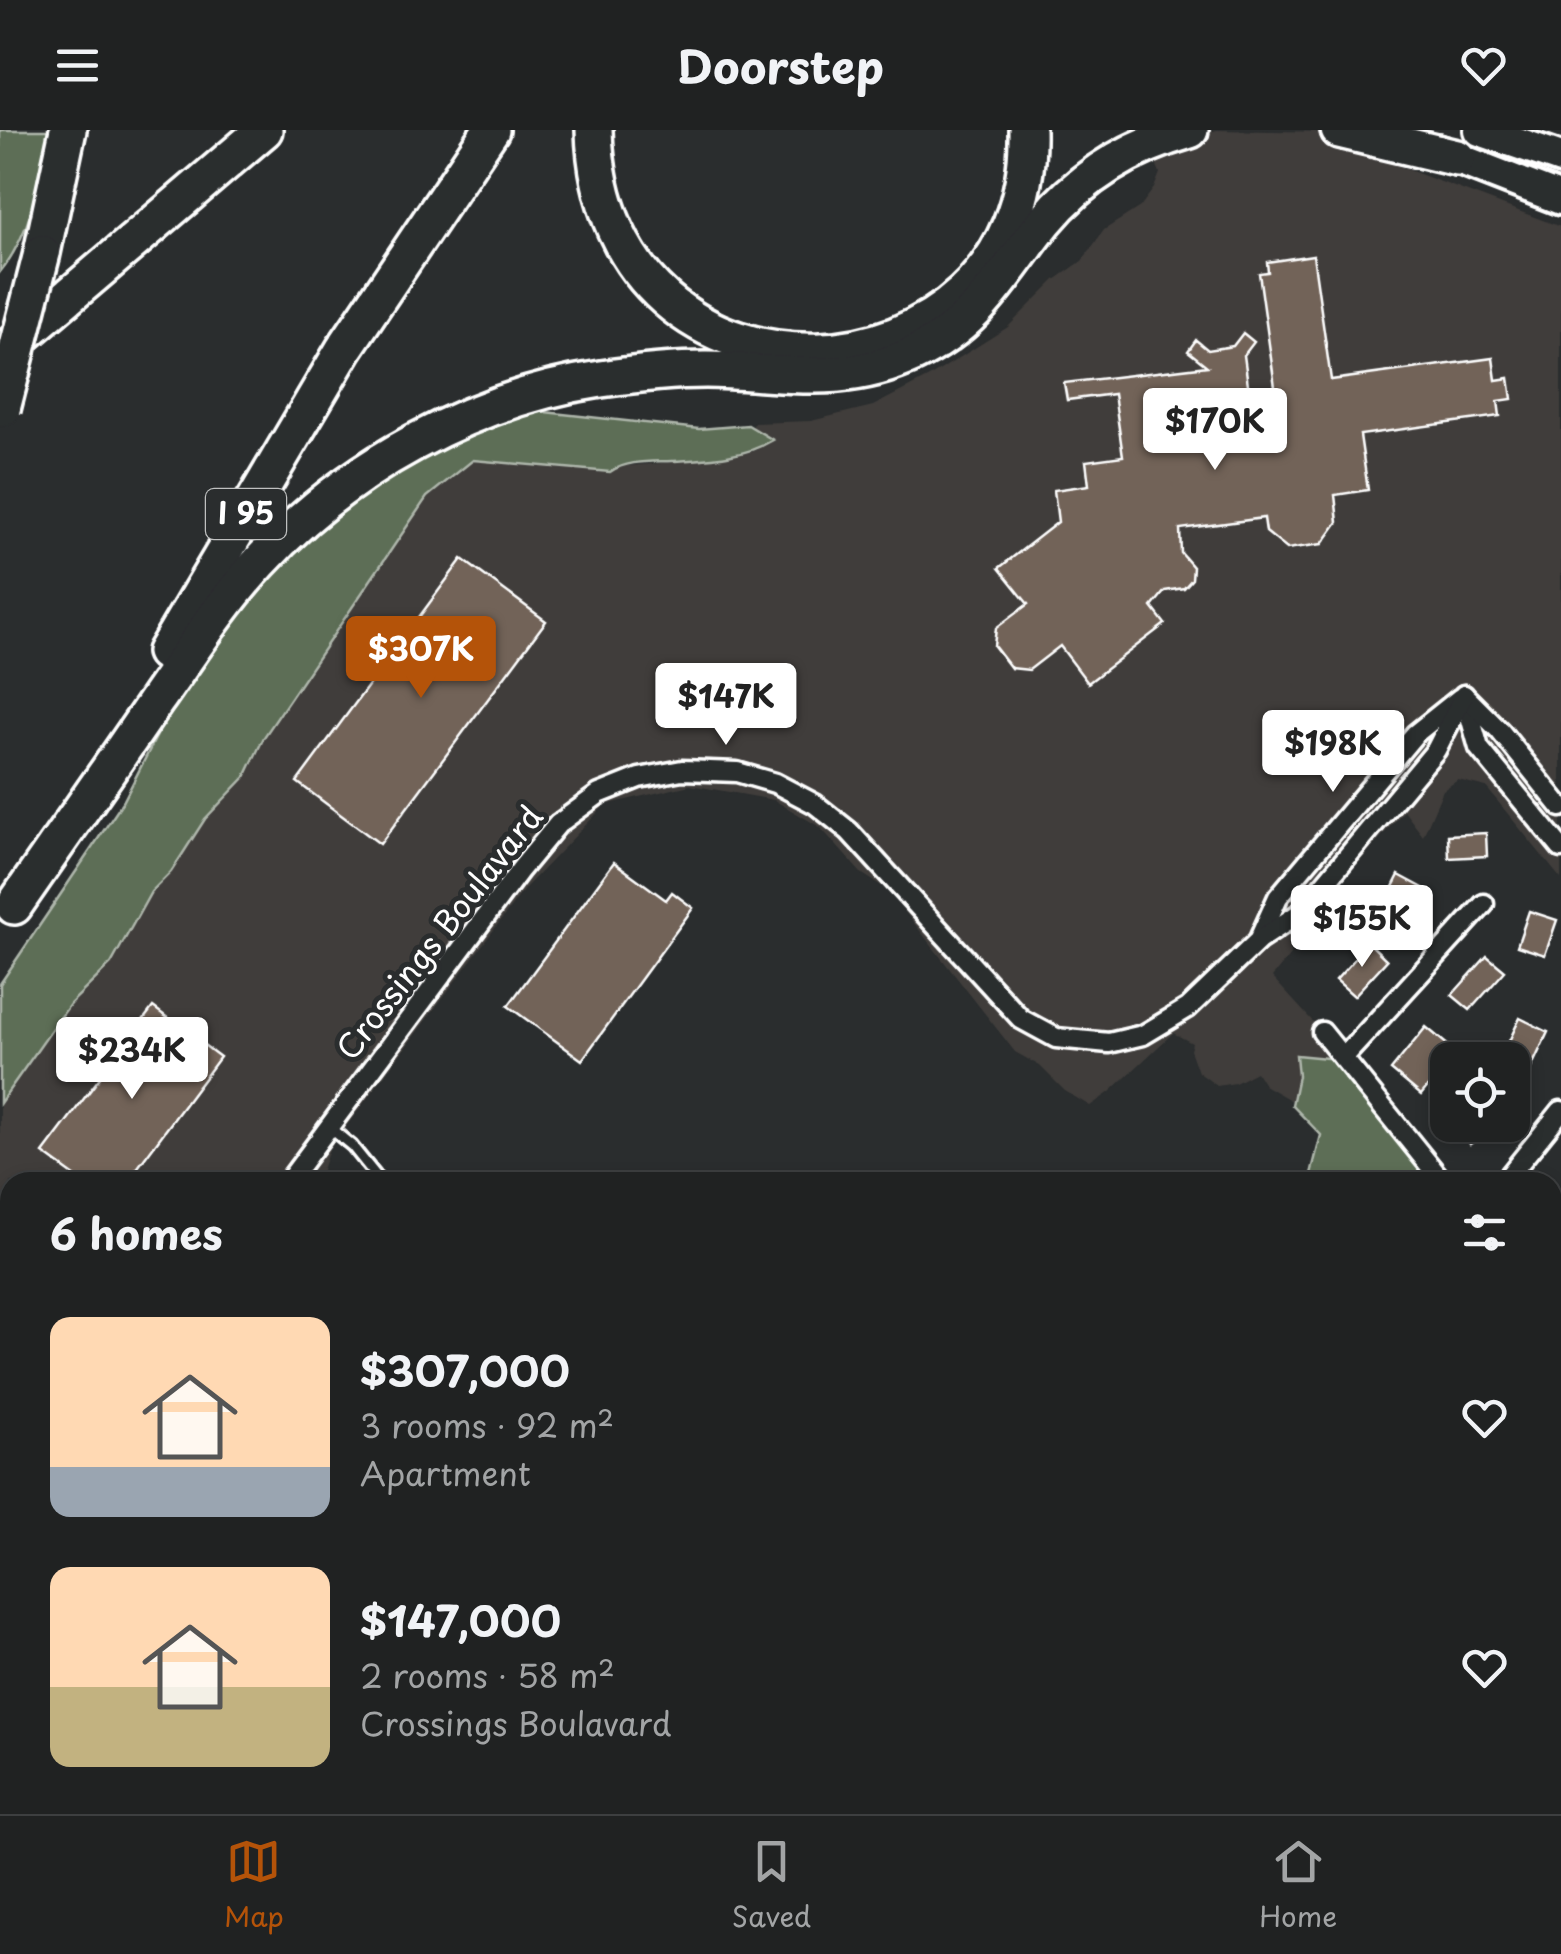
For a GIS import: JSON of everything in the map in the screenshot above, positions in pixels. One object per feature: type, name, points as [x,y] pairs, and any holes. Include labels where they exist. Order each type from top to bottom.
[{"type":"highway","points":[[1,414],[42,254],[68,130]]},
{"type":"highway","points":[[0,355],[264,130]]},
{"type":"highway","name":"I 95","points":[[7,917],[344,349],[492,130]]},
{"type":"highway","points":[[594,130],[597,174],[609,216],[632,258],[662,294],[697,321],[734,338],[772,349],[813,353],[871,345],[912,328],[951,302],[969,284],[997,248],[1016,205],[1028,154],[1027,130]]},
{"type":"highway","points":[[7,917],[238,586],[285,537],[372,468],[442,429],[481,413],[591,381],[705,370],[840,376],[898,360],[950,333],[980,307],[1046,220],[1082,184],[1124,155],[1190,130]]},
{"type":"highway","points":[[1339,130],[1457,158]]},
{"type":"main road","points":[[1378,130],[1561,199]]},
{"type":"main road","points":[[1480,130],[1561,158]]},
{"type":"street","points":[[1464,695],[1500,730],[1561,808]]},
{"type":"street","points":[[1464,695],[1479,748],[1561,848]]},
{"type":"street","name":"Crossings Boulavard","points":[[1258,940],[1278,897],[1415,734],[1464,695]]},
{"type":"street","name":"Crossings Boulavard","points":[[295,1172],[520,870],[558,824],[599,794],[639,778],[682,770],[736,772],[775,783],[815,804],[848,831],[1021,1019],[1056,1038],[1108,1042],[1143,1034],[1188,1008],[1258,940],[1300,913],[1436,750],[1464,695]]},
{"type":"street","points":[[1343,1058],[1484,904]]},
{"type":"street","points":[[1322,1032],[1436,1172]]},
{"type":"street","points":[[1512,1172],[1561,1111]]},
{"type":"lane","points":[[329,1127],[352,1146],[373,1172]]},
{"type":"shaded area","points":[[1217,130],[1328,132],[1329,140],[1561,227],[1561,879],[1486,787],[1458,780],[1443,790],[1423,836],[1404,811],[1295,935],[1289,948],[1291,954],[1272,977],[1348,1060],[1298,1075],[1292,1101],[1264,1085],[1256,1072],[1235,1083],[1217,1086],[1198,1072],[1190,1050],[1192,1043],[1173,1033],[1090,1106],[1065,1091],[1040,1066],[1015,1052],[888,890],[861,873],[820,827],[774,800],[690,785],[605,805],[526,887],[329,1149],[321,1172],[0,1172],[0,1103],[70,1004],[111,964],[151,892],[171,872],[205,819],[245,777],[264,737],[427,497],[473,460],[580,470],[708,459],[756,450],[772,439],[752,429],[754,423],[811,421],[873,406],[929,377],[1008,327],[1055,280],[1082,261],[1104,230],[1140,207],[1160,173],[1151,150]]},
{"type":"green space","points":[[0,130],[50,130],[28,223],[0,272]]},
{"type":"green space","points":[[508,408],[699,429],[748,425],[773,440],[737,454],[640,462],[610,472],[473,460],[427,497],[264,737],[245,777],[205,819],[171,872],[151,892],[111,964],[70,1004],[0,1103],[0,984],[123,802],[203,645],[320,512]]},
{"type":"green space","points":[[1296,1055],[1348,1060],[1437,1172],[1312,1172],[1321,1135],[1292,1105],[1298,1076]]},
{"type":"building","points":[[1313,255],[1331,380],[1493,358],[1496,380],[1509,378],[1512,399],[1498,401],[1500,416],[1360,435],[1368,490],[1335,495],[1338,522],[1322,544],[1287,549],[1266,532],[1264,518],[1180,529],[1181,553],[1193,567],[1192,579],[1184,588],[1165,591],[1152,607],[1165,624],[1088,683],[1060,646],[1029,670],[1011,668],[994,646],[996,628],[1028,604],[999,568],[1058,522],[1054,490],[1089,485],[1086,461],[1123,456],[1114,394],[1067,400],[1064,383],[1207,366],[1188,351],[1196,340],[1208,350],[1233,346],[1243,333],[1254,342],[1244,355],[1248,385],[1278,408],[1259,273],[1268,272],[1267,262]]},
{"type":"building","points":[[462,559],[546,621],[380,844],[297,782]]},
{"type":"building","points":[[1486,833],[1487,856],[1449,858],[1448,835]]},
{"type":"building","points":[[614,862],[666,900],[672,892],[693,908],[582,1060],[508,1006]]},
{"type":"building","points":[[1399,875],[1425,889],[1406,926],[1380,913]]},
{"type":"building","points":[[1529,911],[1557,920],[1545,955],[1517,946]]},
{"type":"building","points":[[1369,943],[1387,960],[1354,996],[1336,980]]},
{"type":"building","points":[[1487,956],[1505,971],[1470,1010],[1452,995]]},
{"type":"building","points":[[153,1007],[220,1057],[134,1172],[69,1172],[43,1153]]},
{"type":"building","points":[[1520,1018],[1548,1032],[1530,1070],[1530,1042],[1509,1042]]},
{"type":"building","points":[[1426,1027],[1444,1042],[1430,1042],[1430,1084],[1421,1095],[1391,1070]]}]
